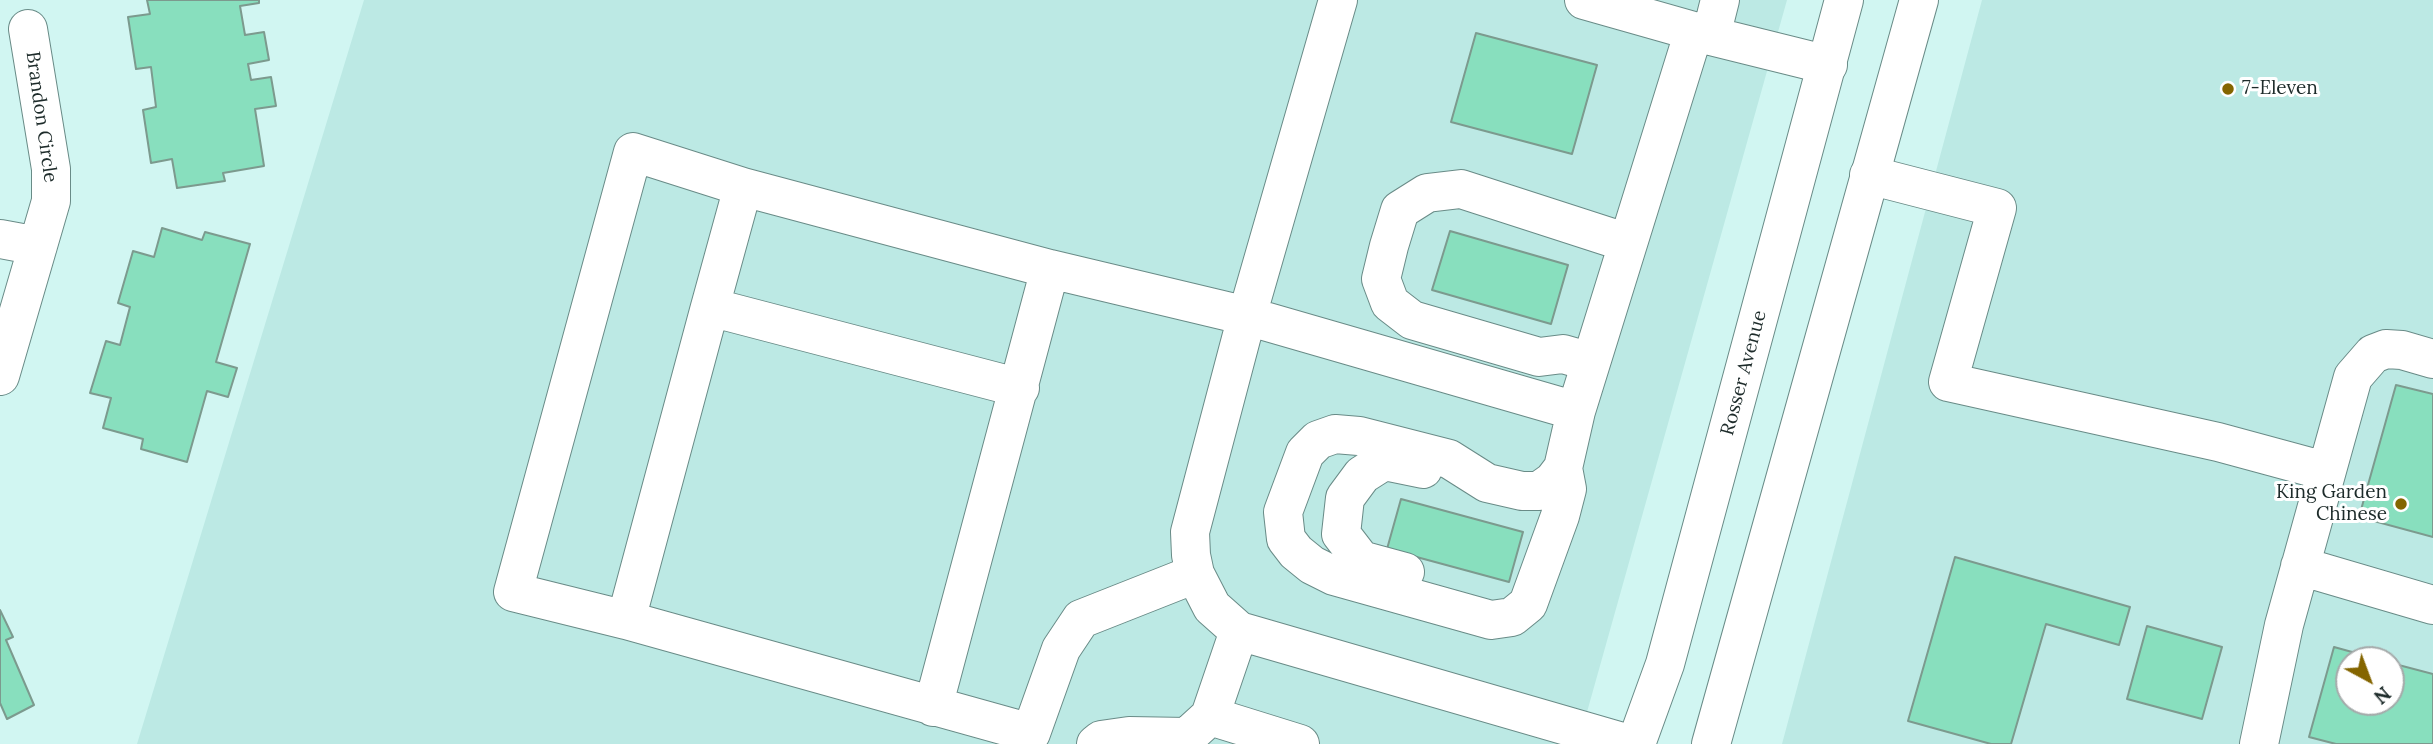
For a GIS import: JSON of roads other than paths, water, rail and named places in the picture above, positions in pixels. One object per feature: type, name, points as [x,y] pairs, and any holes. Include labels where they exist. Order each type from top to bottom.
[{"type":"main road","points":[[1338,0],[1247,316],[1190,532],[1195,573],[1212,607],[1239,631],[1629,744]]},
{"type":"main road","points":[[1584,0],[1709,22],[1828,65]]},
{"type":"main road","name":"Rosser Avenue","points":[[1636,744],[1665,664],[1844,0]]},
{"type":"main road","points":[[1711,744],[1919,0]]},
{"type":"main road","points":[[1487,483],[1449,459],[1359,436],[1335,434],[1318,440],[1305,453],[1283,512],[1286,539],[1296,552],[1312,565],[1334,576],[1491,620],[1512,617],[1528,604],[1567,489],[1563,468],[1576,411],[1577,358],[1628,243],[1709,22]]},
{"type":"main road","name":"Brandon Circle","points":[[0,376],[51,201],[51,169],[28,29]]},
{"type":"main road","points":[[1195,573],[1081,619],[1061,649],[1030,738],[933,707],[625,620],[513,592],[633,152],[743,187],[1050,269],[1247,316],[1576,411]]},
{"type":"main road","points":[[1870,175],[1997,208],[1948,382],[2218,442],[2325,471]]},
{"type":"main road","points":[[625,620],[743,187]]},
{"type":"main road","points":[[1362,349],[1400,210],[1427,193],[1461,189],[1628,243]]},
{"type":"main road","points":[[1577,358],[1548,341],[1428,306],[1410,286],[1404,267],[1407,243],[1420,224],[1434,215],[1453,212],[1541,236],[1585,229]]},
{"type":"main road","points":[[0,239],[38,246]]},
{"type":"main road","points":[[933,707],[1050,269]]},
{"type":"main road","points":[[1381,279],[1390,303],[1412,320],[1539,357],[1577,358]]},
{"type":"main road","points":[[710,307],[1020,388]]},
{"type":"main road","points":[[2259,744],[2284,625],[2353,377],[2372,354],[2386,349],[2402,350],[2433,359]]},
{"type":"main road","points":[[1535,586],[1516,596],[1493,597],[1360,560],[1341,534],[1345,498],[1362,475],[1384,461],[1522,491],[1539,491],[1553,481],[1563,468]]},
{"type":"main road","points":[[2300,566],[2433,605]]},
{"type":"main road","points":[[1194,732],[1239,631]]},
{"type":"main road","points":[[1096,744],[1101,740],[1129,736],[1194,732],[1300,744]]},
{"type":"place","name":"7-Eleven","points":[[2228,89]]},
{"type":"place","name":"King Garden Chinese","points":[[2401,504]]}]
